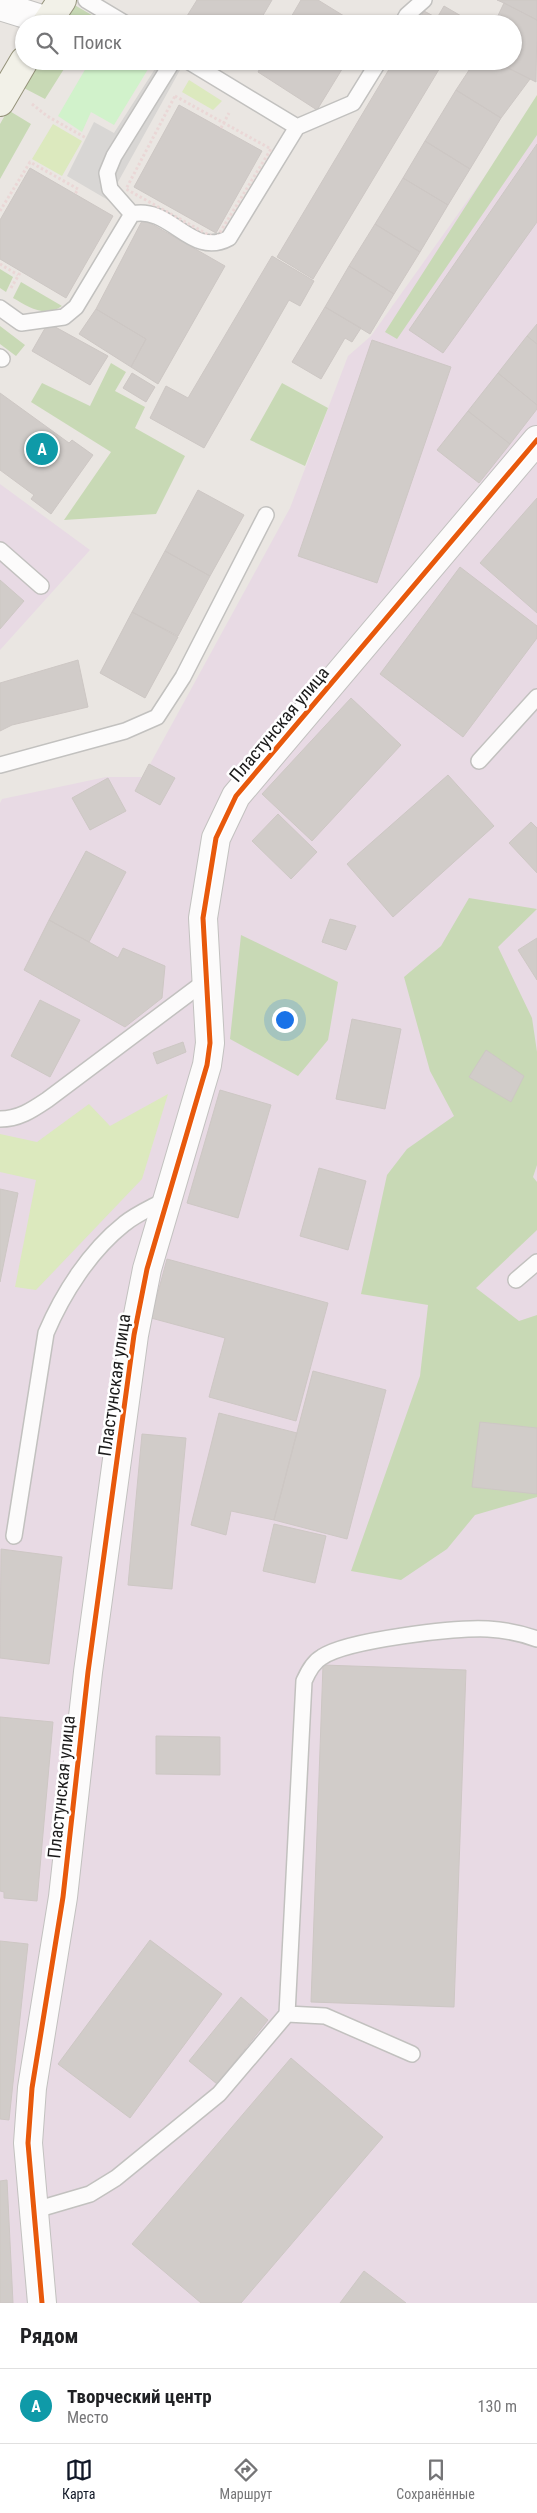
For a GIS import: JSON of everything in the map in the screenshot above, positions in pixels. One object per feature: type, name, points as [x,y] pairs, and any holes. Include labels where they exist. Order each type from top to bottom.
[{"type":"street","points":[[0,6],[52,15]]},
{"type":"street","points":[[0,102],[19,70]]},
{"type":"street","name":"Пластунская улица","points":[[42,2303],[32,2211],[28,2143],[32,2088],[63,1897],[88,1672],[134,1335],[147,1269],[207,1065],[210,1043],[203,918],[216,838],[236,796],[537,440]]},
{"type":"lane","points":[[86,0],[111,15]]},
{"type":"lane","points":[[407,15],[424,0]]},
{"type":"lane","points":[[132,214],[110,189],[107,173],[114,156],[167,70]]},
{"type":"lane","points":[[203,70],[297,127]]},
{"type":"lane","points":[[4,302],[21,323],[64,318],[76,307],[132,214],[144,212],[159,217],[205,244],[219,243],[229,238],[237,228],[297,127],[353,103],[373,70]]},
{"type":"lane","points":[[0,765],[125,731],[157,717],[183,677],[266,515]]},
{"type":"lane","points":[[0,550],[41,586]]},
{"type":"lane","points":[[479,762],[537,696]]},
{"type":"lane","points":[[0,1118],[18,1117],[48,1100],[207,980]]},
{"type":"lane","points":[[14,1536],[46,1333],[58,1304],[104,1242],[125,1223],[167,1199]]},
{"type":"lane","points":[[516,1280],[537,1262]]},
{"type":"lane","points":[[32,2211],[90,2194],[116,2178],[219,2094],[287,2014],[304,1681],[310,1668],[322,1657],[336,1650],[405,1635],[487,1629],[523,1633],[537,1639]]},
{"type":"lane","points":[[287,2014],[325,2016],[412,2054]]},
{"type":"path","points":[[176,96],[271,149],[216,239],[126,189],[176,96]]},
{"type":"path","points":[[32,104],[47,116],[86,138]]},
{"type":"path","points":[[0,211],[30,162],[78,190],[75,194]]},
{"type":"path","points":[[0,264],[18,275]]},
{"type":"path","points":[[4,302],[21,271]]},
{"type":"shaded area","points":[[154,70],[180,70],[108,200],[67,176],[94,122],[114,133]]},
{"type":"shaded area","points":[[537,103],[537,2303],[0,2303],[0,803],[2,799],[106,777],[143,777],[290,508],[348,356],[371,336]]},
{"type":"shaded area","points":[[0,484],[90,550],[0,650]]},
{"type":"green space","points":[[71,3],[92,15],[64,15]]},
{"type":"green space","points":[[30,70],[63,70],[45,99],[20,86]]},
{"type":"green space","points":[[85,70],[148,70],[114,125],[91,112],[82,132],[58,116]]},
{"type":"green space","points":[[189,80],[222,101],[213,110],[182,92]]},
{"type":"green space","points":[[537,95],[537,135],[397,339],[385,332]]},
{"type":"green space","points":[[8,110],[31,124],[0,179],[0,124]]},
{"type":"green space","points":[[53,124],[82,141],[62,176],[32,159]]},
{"type":"green space","points":[[0,269],[13,277],[6,292],[0,288]]},
{"type":"green space","points":[[21,282],[62,306],[49,311],[43,311],[31,308],[13,298]]},
{"type":"green space","points":[[0,326],[25,345],[16,356],[0,344]]},
{"type":"green space","points":[[111,363],[126,372],[115,391],[145,407],[135,428],[185,456],[156,514],[64,520],[111,452],[31,402],[42,383],[90,406]]},
{"type":"green space","points":[[282,383],[328,408],[305,466],[250,440]]},
{"type":"green space","points":[[469,898],[537,909],[498,947],[532,1018],[537,1052],[537,1165],[533,1177],[537,1182],[537,1230],[476,1288],[519,1321],[537,1315],[537,1497],[475,1515],[447,1549],[401,1580],[351,1571],[420,1376],[428,1305],[361,1294],[387,1175],[407,1149],[454,1116],[430,1071],[404,977],[441,946]]},
{"type":"green space","points":[[241,935],[338,982],[328,1040],[298,1076],[230,1039]]},
{"type":"green space","points":[[168,1094],[142,1179],[36,1290],[15,1287],[36,1180],[0,1172],[0,1134],[37,1142],[89,1104],[110,1126]]},
{"type":"building","points":[[197,0],[272,0],[263,15],[188,15]]},
{"type":"building","points":[[301,0],[318,0],[342,15],[292,15]]},
{"type":"building","points":[[497,0],[537,0],[537,20],[504,3]]},
{"type":"building","points":[[504,3],[537,20],[536,82],[512,70],[522,70],[522,15],[498,15]]},
{"type":"building","points":[[444,6],[459,15],[439,15]]},
{"type":"building","points":[[424,11],[431,15],[422,15]]},
{"type":"building","points":[[259,70],[341,70],[317,110],[258,72]]},
{"type":"building","points":[[389,70],[439,70],[313,279],[277,257]]},
{"type":"building","points":[[469,70],[512,70],[530,79],[501,118],[456,90]]},
{"type":"building","points":[[456,90],[501,118],[470,169],[425,141]]},
{"type":"building","points":[[179,105],[262,151],[216,233],[134,187]]},
{"type":"building","points":[[425,141],[470,169],[448,205],[403,178]]},
{"type":"building","points":[[537,144],[537,222],[443,353],[409,330]]},
{"type":"building","points":[[30,168],[113,216],[66,298],[0,259],[0,220]]},
{"type":"building","points":[[403,178],[448,205],[420,252],[375,224]]},
{"type":"building","points":[[143,219],[225,266],[158,384],[131,367],[146,339],[96,309]]},
{"type":"building","points":[[375,224],[420,252],[394,294],[349,266]]},
{"type":"building","points":[[272,256],[314,281],[300,306],[289,300],[204,448],[150,418],[166,386],[188,398]]},
{"type":"building","points":[[349,266],[394,294],[370,334],[325,307]]},
{"type":"building","points":[[325,307],[361,328],[352,342],[345,338],[321,379],[292,362]]},
{"type":"building","points":[[96,309],[146,339],[131,367],[79,334]]},
{"type":"building","points":[[48,323],[108,356],[90,385],[32,351]]},
{"type":"building","points":[[537,324],[537,344],[527,336]]},
{"type":"building","points":[[527,336],[537,344],[537,405],[498,373]]},
{"type":"building","points":[[372,340],[451,367],[377,583],[298,556]]},
{"type":"building","points":[[132,373],[155,387],[146,402],[123,388]]},
{"type":"building","points":[[498,373],[537,405],[537,409],[510,444],[468,411]]},
{"type":"building","points":[[0,393],[69,443],[72,440],[93,455],[51,514],[31,499],[34,495],[0,470]]},
{"type":"building","points":[[468,411],[510,444],[479,483],[437,450]]},
{"type":"building","points":[[198,490],[244,515],[210,576],[165,551]]},
{"type":"building","points":[[537,498],[537,613],[480,563]]},
{"type":"building","points":[[165,551],[210,576],[178,636],[132,612]]},
{"type":"building","points":[[460,567],[537,626],[537,638],[463,737],[380,674]]},
{"type":"building","points":[[0,580],[24,601],[0,629]]},
{"type":"building","points":[[132,612],[178,637],[145,698],[100,673]]},
{"type":"building","points":[[78,660],[88,707],[12,725],[0,731],[0,683]]},
{"type":"building","points":[[351,698],[401,745],[312,841],[262,794]]},
{"type":"building","points":[[149,764],[175,778],[160,805],[135,791]]},
{"type":"building","points":[[448,775],[494,826],[393,917],[347,864]]},
{"type":"building","points":[[108,778],[126,811],[90,830],[72,798]]},
{"type":"building","points":[[278,814],[317,852],[291,879],[252,841]]},
{"type":"building","points":[[531,822],[537,828],[537,873],[509,843]]},
{"type":"building","points":[[86,851],[126,872],[89,942],[49,920]]},
{"type":"building","points":[[330,919],[356,926],[346,950],[322,942]]},
{"type":"building","points":[[49,920],[118,958],[123,948],[165,966],[162,998],[125,1027],[24,970]]},
{"type":"building","points":[[537,938],[537,980],[518,950]]},
{"type":"building","points":[[40,1000],[80,1020],[50,1077],[11,1056]]},
{"type":"building","points":[[352,1019],[401,1029],[385,1109],[336,1099]]},
{"type":"building","points":[[183,1042],[186,1052],[157,1064],[153,1053]]},
{"type":"building","points":[[486,1050],[524,1076],[511,1102],[469,1077]]},
{"type":"building","points":[[220,1090],[271,1105],[238,1218],[187,1203]]},
{"type":"building","points":[[319,1168],[366,1181],[348,1250],[300,1236]]},
{"type":"building","points":[[0,1189],[18,1193],[0,1282]]},
{"type":"building","points":[[167,1259],[328,1303],[296,1421],[209,1397],[225,1338],[151,1318]]},
{"type":"building","points":[[313,1371],[386,1390],[347,1539],[274,1520]]},
{"type":"building","points":[[219,1413],[297,1433],[274,1520],[231,1511],[226,1535],[191,1525]]},
{"type":"building","points":[[480,1422],[537,1428],[537,1494],[472,1487]]},
{"type":"building","points":[[142,1434],[186,1438],[172,1589],[128,1585]]},
{"type":"building","points":[[274,1524],[326,1536],[315,1583],[263,1571]]},
{"type":"building","points":[[1,1549],[62,1557],[49,1664],[0,1658]]},
{"type":"building","points":[[323,1665],[466,1670],[454,2007],[311,2002]]},
{"type":"building","points":[[0,1717],[53,1722],[37,1901],[4,1898],[4,1892],[0,1891]]},
{"type":"building","points":[[156,1736],[220,1737],[220,1775],[156,1774]]},
{"type":"building","points":[[150,1940],[222,1994],[130,2118],[58,2064]]},
{"type":"building","points":[[0,1941],[28,1944],[9,2120],[0,2119]]},
{"type":"building","points":[[241,1997],[268,2020],[217,2084],[189,2061]]},
{"type":"building","points":[[291,2058],[383,2137],[241,2303],[201,2303],[132,2244]]},
{"type":"building","points":[[7,2180],[13,2303],[0,2303],[0,2181]]},
{"type":"building","points":[[364,2271],[406,2303],[340,2303]]},
{"type":"cycle path","points":[[42,2303],[28,2143],[32,2088],[63,1897],[88,1672],[134,1335],[147,1269],[207,1065],[210,1043],[203,918],[216,838],[236,796],[537,440]]},
{"type":"place","name":"Творческий центр","points":[[42,449]]}]
